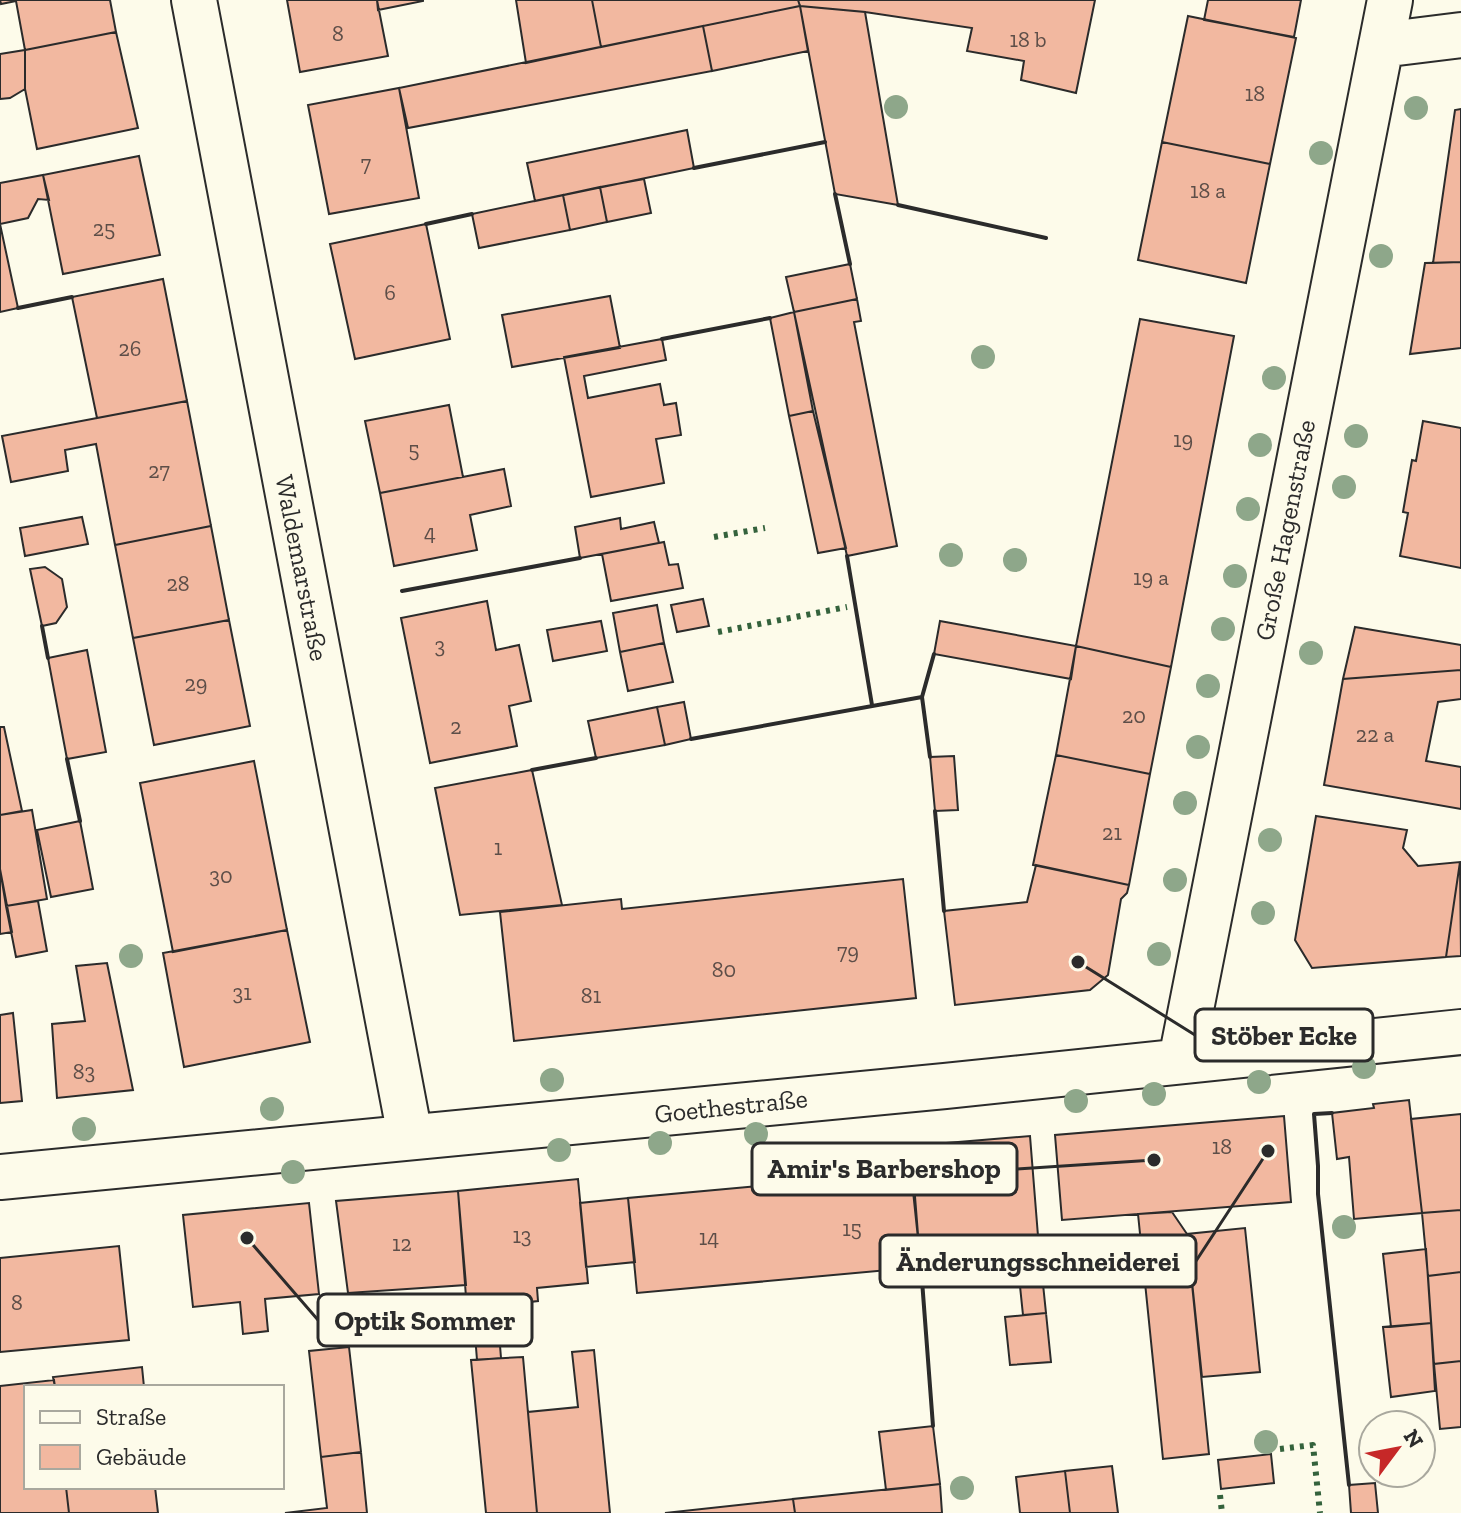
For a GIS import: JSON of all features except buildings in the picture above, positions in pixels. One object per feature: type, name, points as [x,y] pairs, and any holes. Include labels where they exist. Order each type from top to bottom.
[{"type":"street","name":"Waldemarstraße","points":[[194,0],[410,1136]]},
{"type":"street","name":"Große Hagenstraße","points":[[1181,1060],[1390,0]]},
{"type":"street","points":[[1381,45],[1461,35]]},
{"type":"street","name":"Goethestraße","points":[[0,1177],[945,1086],[1461,1032]]},
{"type":"hedge","points":[[714,537],[765,528]]},
{"type":"hedge","points":[[718,632],[847,607]]},
{"type":"hedge","points":[[1280,1449],[1313,1445],[1320,1513]]},
{"type":"hedge","points":[[1220,1495],[1222,1513]]},
{"type":"wall","points":[[694,168],[825,142]]},
{"type":"wall","points":[[835,194],[850,264]]},
{"type":"wall","points":[[898,205],[1046,238]]},
{"type":"wall","points":[[426,224],[472,214]]},
{"type":"wall","points":[[18,308],[72,297]]},
{"type":"wall","points":[[662,339],[770,318]]},
{"type":"wall","points":[[847,556],[872,705]]},
{"type":"wall","points":[[402,591],[580,558]]},
{"type":"wall","points":[[42,626],[48,658]]},
{"type":"wall","points":[[691,739],[922,697],[934,654]]},
{"type":"wall","points":[[922,697],[930,757]]},
{"type":"wall","points":[[532,770],[596,758]]},
{"type":"wall","points":[[67,759],[80,821]]},
{"type":"wall","points":[[935,811],[944,911]]},
{"type":"wall","points":[[1332,1113],[1314,1114],[1318,1194],[1349,1485]]},
{"type":"wall","points":[[921,1267],[933,1426]]},
{"type":"place","name":"Stöber Ecke","points":[[1078,962]]},
{"type":"place","name":"Änderungsschneiderei","points":[[1268,1151]]},
{"type":"place","name":"Amir's Barbershop","points":[[1154,1160]]},
{"type":"place","name":"Optik Sommer","points":[[247,1238]]}]
